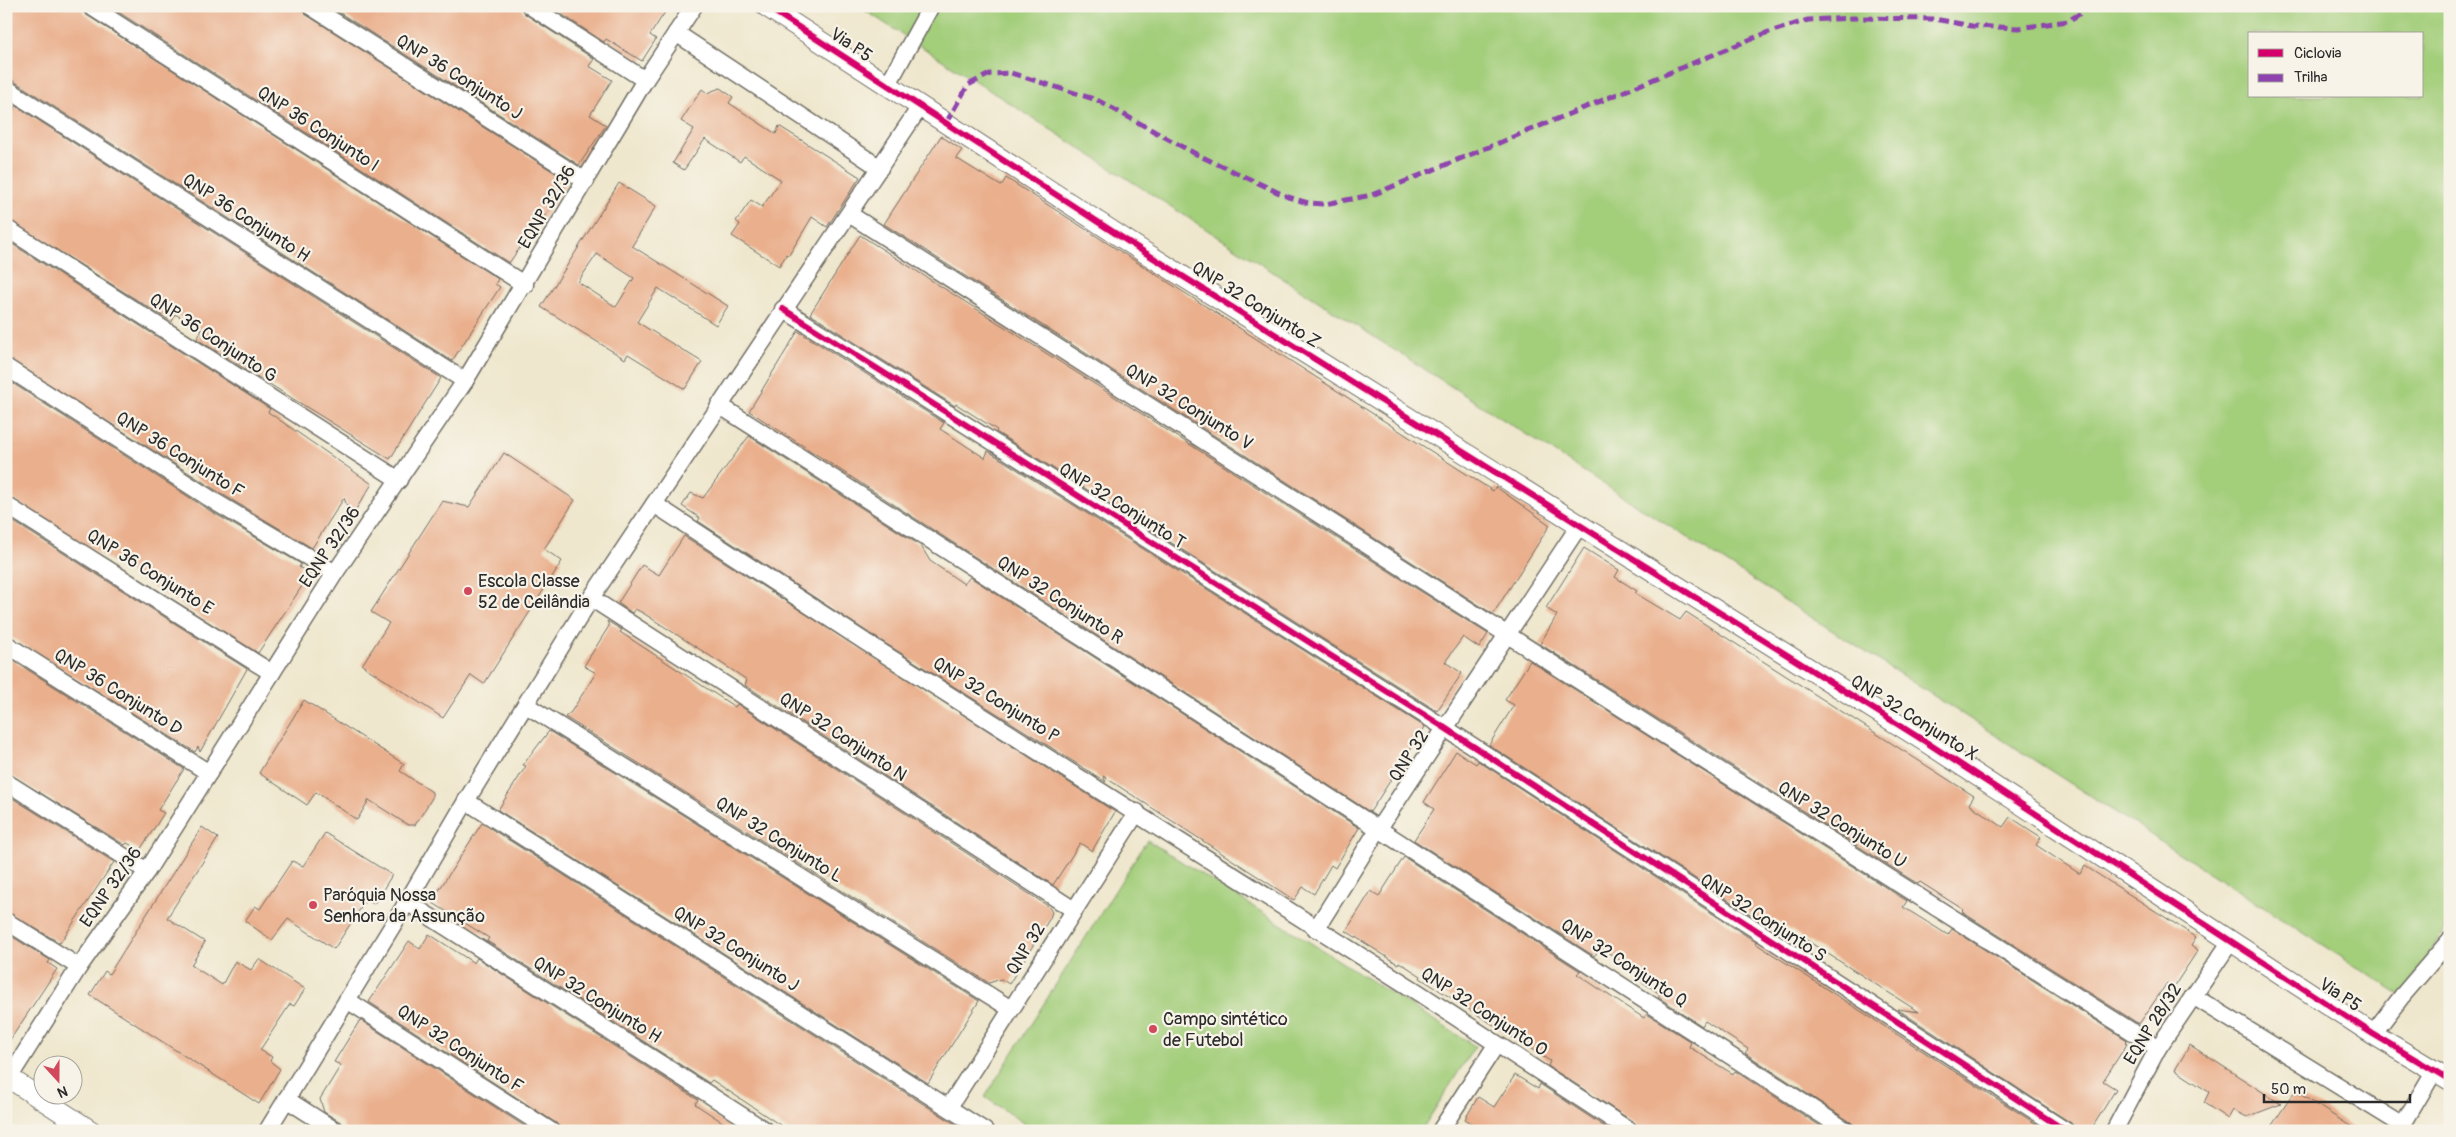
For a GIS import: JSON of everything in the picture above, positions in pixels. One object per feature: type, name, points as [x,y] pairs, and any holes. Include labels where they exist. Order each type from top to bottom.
[{"type":"street","name":"QNP 36 Conjunto I","points":[[90,6],[525,285]]},
{"type":"street","name":"QNP 36 Conjunto J","points":[[310,6],[586,181]]},
{"type":"street","points":[[530,6],[645,80]]},
{"type":"street","name":"EQNP 32/36","points":[[8,1077],[78,967],[147,871],[335,573],[465,381],[525,285],[645,80],[694,6]]},
{"type":"street","name":"Via P5","points":[[766,6],[920,107]]},
{"type":"street","points":[[887,86],[931,6]]},
{"type":"street","points":[[676,33],[880,168]]},
{"type":"street","name":"QNP 36 Conjunto H","points":[[6,88],[465,381]]},
{"type":"street","points":[[267,1131],[591,598],[920,107]]},
{"type":"street","name":"QNP 32 Conjunto Z","points":[[920,107],[1578,526]]},
{"type":"street","name":"QNP 32 Conjunto V","points":[[849,214],[1507,634]]},
{"type":"street","name":"QNP 36 Conjunto G","points":[[6,228],[399,480]]},
{"type":"street","name":"QNP 32 Conjunto T","points":[[783,309],[1445,728]]},
{"type":"street","name":"QNP 36 Conjunto F","points":[[6,367],[218,503],[335,573]]},
{"type":"street","name":"QNP 32 Conjunto R","points":[[719,406],[1379,828]]},
{"type":"street","name":"QNP 32 Conjunto P","points":[[654,504],[867,643],[1137,812],[1316,929]]},
{"type":"street","name":"QNP 36 Conjunto E","points":[[6,505],[272,673]]},
{"type":"street","name":"QNP 32","points":[[1316,929],[1379,828],[1578,526]]},
{"type":"street","name":"QNP 32 Conjunto X","points":[[1578,526],[1926,742],[2231,941]]},
{"type":"street","name":"QNP 32 Conjunto N","points":[[591,598],[1074,910]]},
{"type":"street","name":"QNP 32 Conjunto U","points":[[1507,634],[2158,1048]]},
{"type":"street","name":"QNP 36 Conjunto D","points":[[6,644],[209,773]]},
{"type":"street","name":"QNP 32 Conjunto L","points":[[526,704],[1012,1009]]},
{"type":"street","name":"QNP 32 Conjunto S","points":[[1445,728],[2066,1131]]},
{"type":"street","points":[[6,782],[147,871]]},
{"type":"street","name":"QNP 32 Conjunto J","points":[[466,801],[985,1131]]},
{"type":"street","name":"QNP 32","points":[[949,1107],[1137,812]]},
{"type":"street","name":"QNP 32 Conjunto Q","points":[[1379,828],[1847,1131]]},
{"type":"street","name":"QNP 32 Conjunto H","points":[[407,902],[766,1131]]},
{"type":"street","points":[[6,921],[78,967]]},
{"type":"street","name":"QNP 32 Conjunto O","points":[[1316,929],[1419,993],[1630,1131]]},
{"type":"street","points":[[2373,1034],[2402,996],[2450,940]]},
{"type":"street","name":"Via P5","points":[[2231,941],[2373,1034],[2442,1075]]},
{"type":"street","name":"EQNP 28/32","points":[[2114,1131],[2158,1048],[2231,941]]},
{"type":"street","points":[[2193,996],[2401,1128],[2442,1075]]},
{"type":"street","name":"QNP 32 Conjunto F","points":[[347,1000],[551,1131]]},
{"type":"street","points":[[1440,1131],[1496,1045]]},
{"type":"street","points":[[8,1077],[91,1131]]},
{"type":"street","points":[[286,1099],[336,1131]]},
{"type":"green space","points":[[858,6],[2450,6],[2450,921],[2402,996]]},
{"type":"green space","points":[[1147,840],[1475,1046],[1421,1131],[1035,1131],[985,1097]]},
{"type":"building","points":[[6,6],[80,6],[85,14],[498,279],[495,284],[500,287],[452,361],[6,76]]},
{"type":"building","points":[[109,6],[300,6],[305,14],[568,181],[541,222],[539,221],[509,263]]},
{"type":"building","points":[[329,6],[520,6],[525,14],[594,59],[589,66],[612,80],[590,115],[606,125],[579,165]]},
{"type":"building","points":[[549,6],[669,6],[650,35],[656,39],[642,61],[606,39],[604,42]]},
{"type":"building","points":[[720,88],[733,97],[729,103],[776,134],[779,126],[860,177],[827,227],[812,217],[789,255],[787,254],[779,266],[732,236],[740,224],[736,221],[751,200],[762,207],[781,180],[744,156],[740,162],[705,139],[684,170],[673,163],[694,129],[681,121],[702,89],[707,93]]},
{"type":"building","points":[[16,106],[441,378],[390,459],[197,339],[202,330],[175,314],[172,322],[6,218],[6,121]]},
{"type":"building","points":[[941,136],[962,150],[956,158],[1001,186],[1006,178],[1493,491],[1496,487],[1550,525],[1493,614],[884,224]]},
{"type":"building","points":[[619,183],[656,206],[632,246],[728,306],[716,325],[658,288],[637,322],[702,362],[685,389],[628,354],[625,359],[541,307]],"holes":[[[597,254],[634,278],[616,307],[578,282]]]},
{"type":"building","points":[[860,235],[1488,634],[1479,648],[1463,637],[1445,662],[1462,673],[1437,711],[996,432],[997,430],[956,404],[955,406],[810,314]]},
{"type":"building","points":[[6,240],[270,409],[268,412],[372,484],[351,517],[344,498],[312,548],[222,494],[6,357]]},
{"type":"building","points":[[798,331],[944,423],[940,429],[985,458],[988,451],[1425,727],[1370,812],[749,411]]},
{"type":"building","points":[[6,379],[212,512],[301,564],[299,567],[310,574],[258,653],[6,495]]},
{"type":"building","points":[[749,436],[921,546],[930,561],[964,584],[970,577],[1359,828],[1335,868],[1331,865],[1314,894],[1303,887],[1294,900],[1103,776],[1106,782],[872,635],[698,521],[700,518],[682,506],[691,493],[703,498]]},
{"type":"building","points":[[504,453],[575,500],[544,549],[562,561],[484,684],[471,675],[443,718],[362,665],[389,623],[371,612],[442,501],[469,507]]},
{"type":"building","points":[[6,517],[247,669],[200,752],[198,747],[195,752],[6,634]]},
{"type":"building","points":[[684,536],[1115,812],[1092,851],[1080,843],[1053,885],[745,685],[747,680],[732,670],[643,613],[635,609],[632,613],[618,603],[642,565],[659,575]]},
{"type":"building","points":[[1584,548],[1619,570],[1615,577],[1637,591],[1635,593],[1680,620],[1686,612],[1974,796],[1969,804],[2003,827],[2010,817],[2041,837],[2036,845],[2080,874],[2085,866],[2196,937],[2191,945],[2198,950],[2173,988],[2167,983],[2139,1024],[1962,912],[1964,910],[1920,882],[1918,884],[1540,644],[1557,615],[1546,608]]},
{"type":"building","points":[[607,621],[622,630],[620,632],[735,707],[737,704],[1048,906],[1052,912],[1050,918],[1009,984],[1001,979],[989,983],[565,717],[571,712],[596,673],[584,666],[609,626]]},
{"type":"building","points":[[6,656],[184,769],[158,810],[164,813],[140,850],[127,843],[125,845],[6,772]]},
{"type":"building","points":[[1530,661],[1907,901],[1903,907],[1948,935],[1952,929],[2127,1040],[2125,1042],[2127,1044],[2103,1081],[2116,1089],[2090,1131],[2076,1131],[2071,1123],[1897,1009],[1919,1012],[1775,920],[1774,922],[1770,920],[1767,925],[1489,745],[1514,705],[1505,700]]},
{"type":"building","points":[[304,700],[404,764],[400,771],[432,792],[432,798],[415,825],[408,825],[369,800],[357,820],[316,792],[307,805],[259,773]]},
{"type":"building","points":[[549,731],[979,1001],[928,1083],[498,810],[526,766],[523,765]]},
{"type":"building","points":[[1456,751],[1476,764],[1478,761],[1755,943],[2047,1131],[1857,1131],[1852,1123],[1745,1053],[1748,1049],[1705,1021],[1702,1026],[1658,997],[1660,994],[1638,979],[1641,974],[1601,948],[1594,956],[1414,840],[1434,809],[1424,802]]},
{"type":"building","points":[[6,794],[114,862],[60,943],[6,911]]},
{"type":"building","points":[[482,823],[966,1131],[789,1131],[712,1080],[709,1083],[487,941],[489,938],[433,903],[432,901]]},
{"type":"building","points":[[202,827],[218,838],[167,918],[205,942],[191,965],[222,985],[235,961],[251,970],[259,959],[305,989],[294,1006],[290,1004],[260,1050],[272,1057],[270,1061],[280,1069],[259,1104],[90,995],[105,971],[109,974]]},
{"type":"building","points":[[325,833],[392,875],[374,904],[366,900],[334,949],[288,919],[272,940],[245,921],[255,906],[260,909],[292,861],[303,866]]},
{"type":"building","points":[[1404,857],[1580,971],[1577,974],[1622,1004],[1644,1018],[1647,1014],[1691,1042],[1689,1047],[1733,1074],[1735,1071],[1828,1131],[1640,1131],[1635,1123],[1548,1066],[1550,1061],[1420,978],[1421,976],[1399,962],[1398,964],[1346,931],[1371,891],[1379,896]]},
{"type":"building","points":[[6,933],[50,960],[48,963],[57,969],[6,1046]]},
{"type":"building","points":[[429,934],[474,963],[477,958],[698,1100],[695,1104],[736,1131],[561,1131],[556,1123],[369,1002],[409,941],[420,949]]},
{"type":"building","points":[[360,1020],[532,1131],[346,1131],[342,1123],[324,1112],[320,1099],[341,1065],[334,1062]]},
{"type":"building","points":[[2190,1045],[2281,1104],[2247,1117],[2233,1110],[2228,1119],[2204,1103],[2209,1092],[2175,1070]]},
{"type":"building","points":[[1515,1075],[1538,1089],[1540,1084],[1611,1131],[1485,1131],[1465,1119],[1478,1097],[1494,1107]]},
{"type":"building","points":[[2295,1091],[2358,1131],[2268,1131]]},
{"type":"marked path","points":[[946,123],[968,85],[990,74],[1011,73],[1097,100],[1194,153],[1288,197],[1308,203],[1325,204],[1372,195],[1766,33],[1808,20],[1854,18],[1935,19],[1972,26],[2019,28],[2068,21],[2092,6]]},
{"type":"cycle path","points":[[766,6],[1144,252],[1926,742],[2373,1034],[2450,1080]]},
{"type":"cycle path","points":[[783,309],[1445,728],[2066,1131]]},
{"type":"place","name":"Escola Classe 52 de Ceilândia","points":[[468,591]]},
{"type":"place","name":"Paróquia Nossa Senhora da Assunção","points":[[313,905]]},
{"type":"place","name":"Campo sintético de Futebol","points":[[1153,1029]]}]
